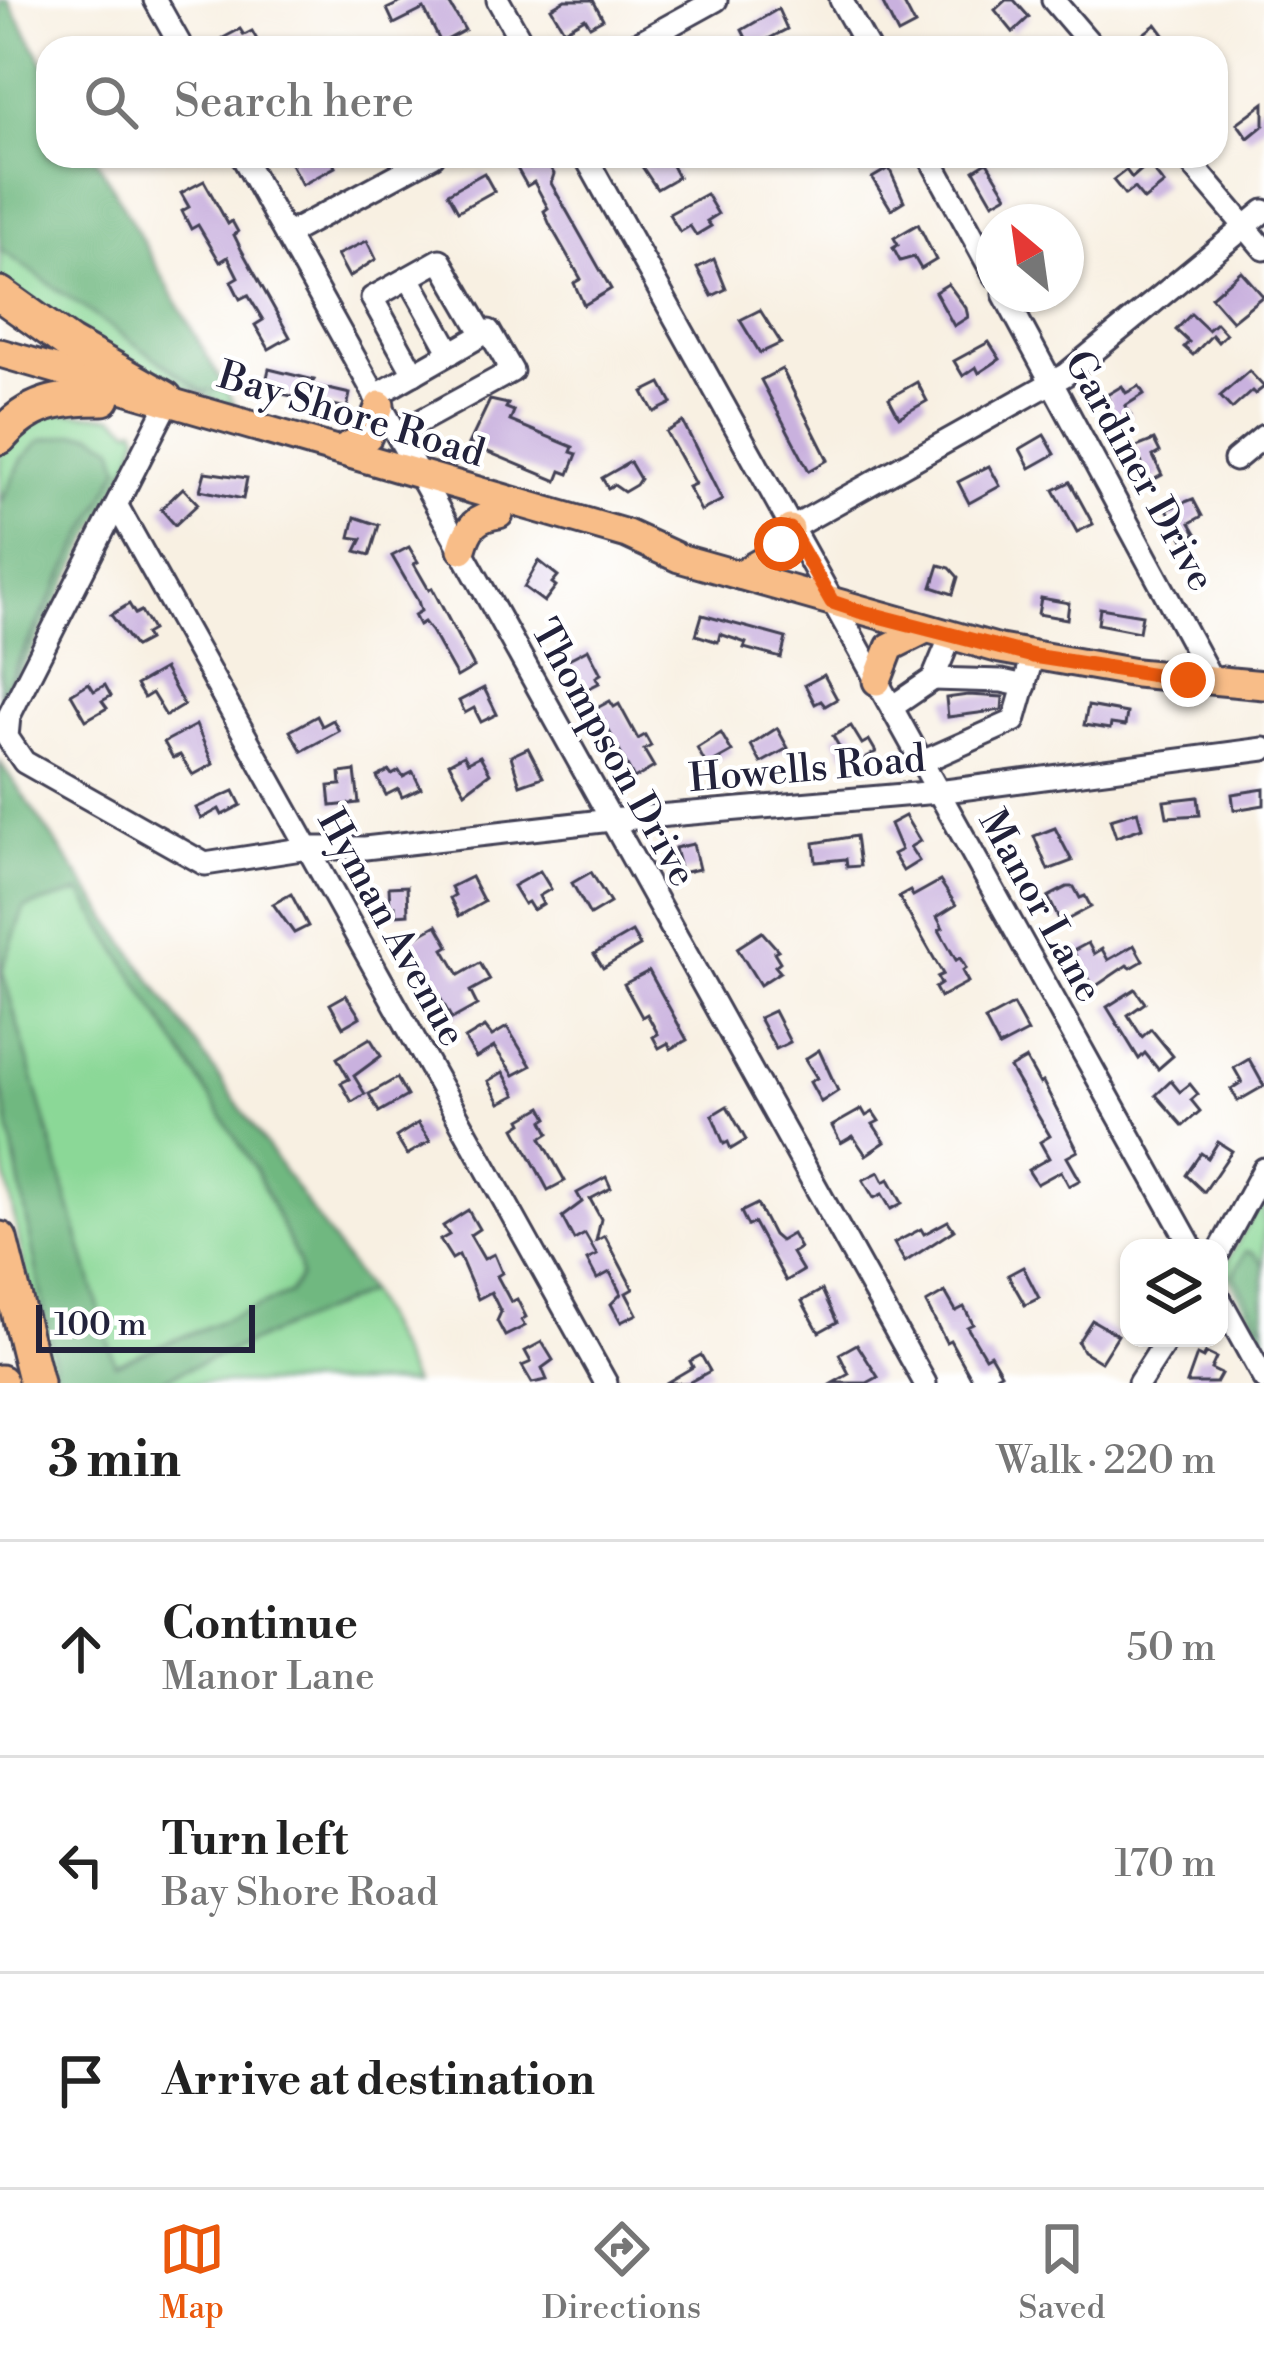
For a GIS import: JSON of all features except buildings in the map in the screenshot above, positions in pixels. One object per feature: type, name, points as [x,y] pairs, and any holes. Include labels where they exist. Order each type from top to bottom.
[{"type":"highway","points":[[0,293],[166,404]]},
{"type":"highway","points":[[0,436],[38,405],[103,398]]},
{"type":"highway","points":[[0,1239],[36,1383]]},
{"type":"highway","points":[[0,1334],[20,1383]]},
{"type":"main road","name":"Bay Shore Road","points":[[0,352],[425,483],[627,534],[679,558]]},
{"type":"main road","name":"Bay Shore Road","points":[[0,368],[103,398],[166,404],[340,450],[499,514],[624,550],[679,558],[939,633],[1033,656],[1264,685]]},
{"type":"main road","points":[[340,450],[368,436],[378,400]]},
{"type":"main road","points":[[462,549],[470,526],[499,514]]},
{"type":"main road","points":[[740,575],[772,556],[790,529]]},
{"type":"main road","points":[[877,681],[890,647],[939,633]]},
{"type":"street","points":[[155,0],[175,36]]},
{"type":"street","points":[[498,0],[518,36]]},
{"type":"street","points":[[651,36],[716,0]]},
{"type":"street","points":[[841,0],[861,36]]},
{"type":"street","points":[[1053,0],[1084,36]]},
{"type":"street","name":"Thompson Drive","points":[[249,168],[925,1383]]},
{"type":"street","points":[[286,235],[411,168]]},
{"type":"street","name":"Manor Lane","points":[[592,168],[1187,1239]]},
{"type":"street","points":[[935,168],[976,243]]},
{"type":"street","points":[[1195,168],[1264,249]]},
{"type":"street","points":[[790,529],[1052,382],[1264,211]]},
{"type":"street","points":[[409,377],[372,298],[440,260],[484,334]]},
{"type":"street","points":[[409,278],[451,353]]},
{"type":"street","name":"Gardiner Drive","points":[[1014,312],[1213,682]]},
{"type":"street","points":[[378,400],[489,331],[512,371],[397,434]]},
{"type":"street","points":[[117,506],[166,404]]},
{"type":"street","points":[[1235,460],[1264,436]]},
{"type":"street","name":"Howells Road","points":[[117,506],[10,716],[7,737],[24,762],[205,864],[308,848],[365,848],[611,820],[938,792],[1264,749]]},
{"type":"street","name":"Hyman Avenue","points":[[117,506],[606,1383]]},
{"type":"street","points":[[933,679],[939,633]]},
{"type":"street","points":[[922,762],[1014,721],[1033,656]]},
{"type":"street","points":[[892,707],[933,679],[1024,686]]},
{"type":"street","points":[[1226,1239],[1264,1169]]},
{"type":"street","points":[[1228,1314],[1264,1379]]},
{"type":"street","points":[[1139,1383],[1162,1347]]},
{"type":"green space","points":[[0,0],[8,0],[36,50],[36,168],[102,168],[226,390],[202,391],[0,249]]},
{"type":"green space","points":[[0,249],[202,391],[226,390],[236,407],[160,378],[0,285]]},
{"type":"green space","points":[[41,411],[114,416],[131,429],[136,427],[139,435],[23,667],[0,702],[120,467],[23,458],[0,503],[0,453]]},
{"type":"green space","points":[[92,434],[114,446],[120,467],[0,696],[0,505],[23,458],[42,440]]},
{"type":"green space","points":[[0,762],[368,1292],[154,1383],[58,1383],[0,1077]],"holes":[[[81,892],[255,1169],[298,1261],[300,1276],[289,1294],[115,1364],[2,970],[24,908]]]},
{"type":"green space","points":[[81,892],[255,1169],[298,1261],[300,1276],[290,1294],[114,1364],[2,970],[24,908]]},
{"type":"green space","points":[[0,1077],[58,1383],[49,1383],[0,1148]]},
{"type":"green space","points":[[1264,1194],[1264,1341],[1228,1274],[1228,1260]]},
{"type":"green space","points":[[1246,1251],[1264,1264],[1264,1329],[1234,1275]]},
{"type":"green space","points":[[368,1292],[413,1383],[154,1383]]},
{"type":"route","points":[[781,544],[790,529],[832,602],[1033,656],[1188,680]]}]
